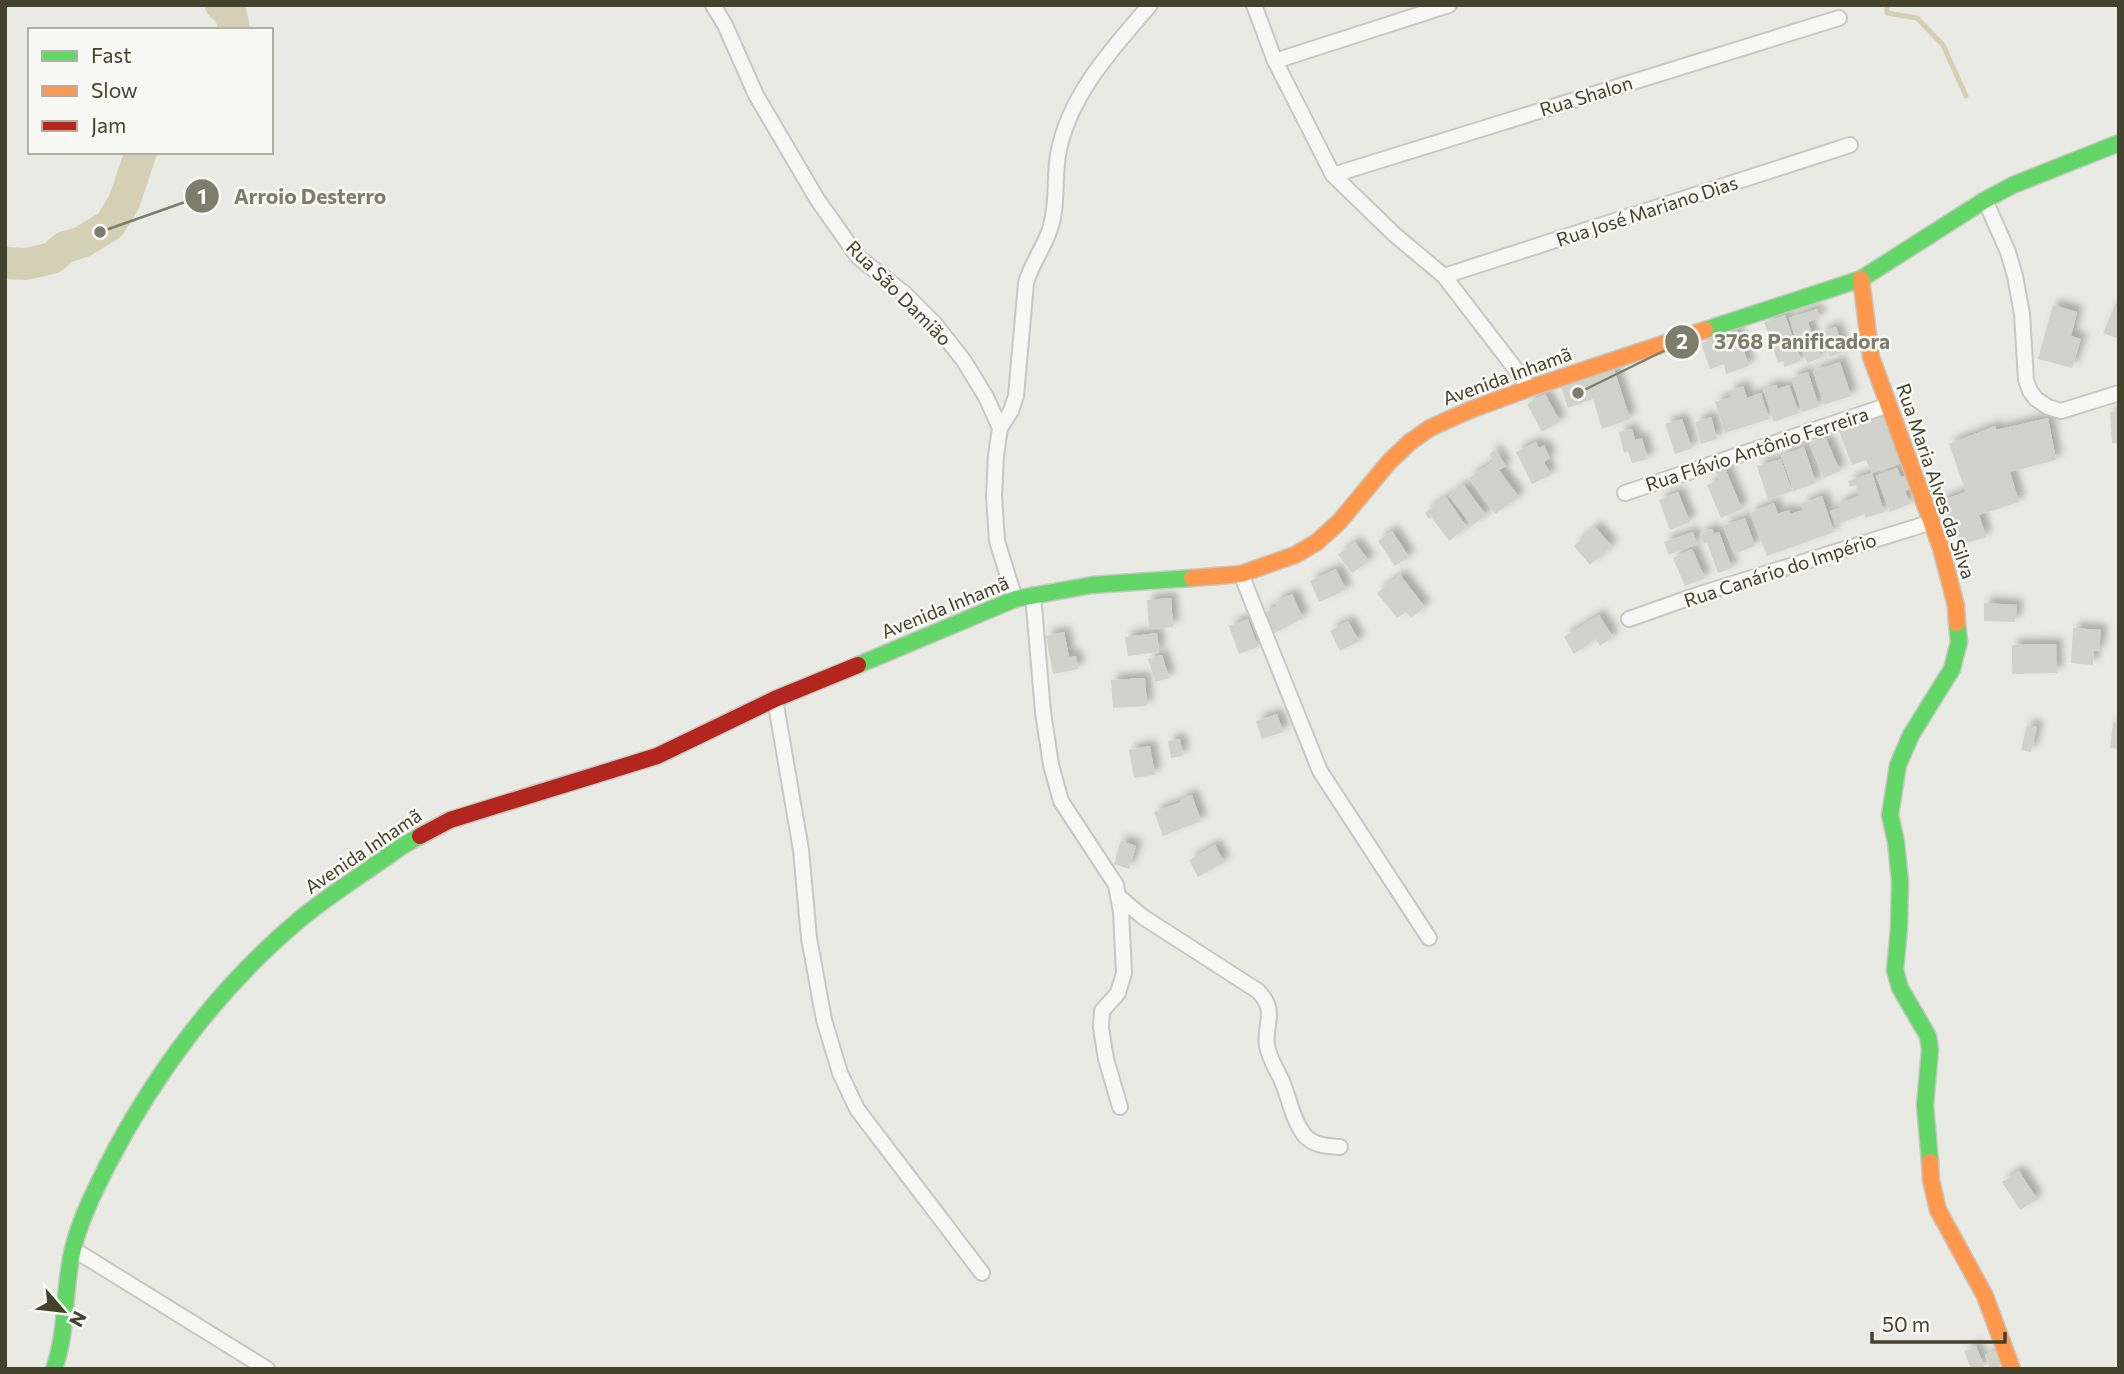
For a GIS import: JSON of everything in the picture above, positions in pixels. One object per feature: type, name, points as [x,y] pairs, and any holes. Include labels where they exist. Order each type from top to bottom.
[{"type":"street","name":"Rua São Damião","points":[[713,5],[725,25],[756,95],[817,199],[858,257],[904,293],[947,339],[986,397],[1000,428]]},
{"type":"street","points":[[1015,599],[997,541],[994,496],[1000,428],[1011,411],[1016,396],[1026,283],[1030,268],[1050,230],[1059,153],[1080,94],[1150,5]]},
{"type":"street","points":[[1254,5],[1275,61],[1333,175],[1395,235],[1444,276],[1530,388]]},
{"type":"street","points":[[1275,61],[1449,5]]},
{"type":"street","name":"Rua Shalon","points":[[1333,175],[1839,18]]},
{"type":"street","name":"Avenida Inhamã","points":[[54,1369],[61,1350],[73,1249],[94,1192],[118,1143],[171,1058],[239,977],[299,920],[402,846],[450,820],[657,756],[775,699],[1015,599],[1092,585],[1241,574],[1295,555],[1317,542],[1340,521],[1389,462],[1430,428],[1530,388],[1861,279],[2013,185],[2119,143]]},
{"type":"street","name":"Rua José Mariano Dias","points":[[1444,276],[1850,145]]},
{"type":"street","points":[[1985,200],[2008,252],[2015,276],[2022,314],[2026,380],[2030,391],[2048,407],[2061,411],[2119,393]]},
{"type":"street","name":"Rua Maria Alves da Silva","points":[[1861,279],[1871,357],[1941,548],[1953,596],[1959,642],[1952,669],[1911,735],[1898,765],[1890,815],[1900,881],[1895,970],[1900,988],[1928,1036],[1930,1050],[1925,1105],[1931,1180],[1938,1210],[1984,1296],[2012,1369]]},
{"type":"street","name":"Rua Flávio Antônio Ferreira","points":[[1625,493],[1889,405]]},
{"type":"street","name":"Rua Canário do Império","points":[[1629,619],[1700,594],[1932,522]]},
{"type":"street","points":[[1241,574],[1320,771],[1429,938]]},
{"type":"street","points":[[1033,596],[1043,712],[1051,765],[1061,801],[1116,885],[1121,912],[1124,973],[1118,993],[1102,1012],[1101,1028],[1106,1059],[1120,1107]]},
{"type":"street","points":[[775,699],[801,850],[809,938],[824,1020],[840,1073],[857,1109],[982,1273]]},
{"type":"street","points":[[1118,896],[1143,917],[1258,991],[1267,1001],[1268,1051],[1296,1117],[1305,1135],[1318,1145],[1340,1147]]},
{"type":"street","points":[[73,1249],[267,1369]]},
{"type":"building","points":[[2116,303],[2119,304],[2119,339],[2103,333]]},
{"type":"building","points":[[2053,305],[2077,312],[2071,336],[2081,339],[2072,368],[2038,359]]},
{"type":"building","points":[[1817,309],[1820,318],[1808,322],[1815,344],[1799,349],[1789,318]]},
{"type":"building","points":[[1785,315],[1801,361],[1784,367],[1783,361],[1778,363],[1764,322]]},
{"type":"building","points":[[1836,327],[1844,352],[1830,357],[1821,332]]},
{"type":"building","points":[[1737,331],[1749,366],[1726,374],[1724,364],[1710,369],[1701,343]]},
{"type":"building","points":[[1817,346],[1821,358],[1807,363],[1803,351]]},
{"type":"building","points":[[1840,362],[1851,396],[1824,405],[1813,371]]},
{"type":"building","points":[[1614,369],[1630,419],[1602,429],[1593,399],[1568,408],[1561,387]]},
{"type":"building","points":[[1808,372],[1819,407],[1802,412],[1791,378]]},
{"type":"building","points":[[1776,385],[1778,389],[1789,385],[1799,413],[1774,422],[1763,390]]},
{"type":"building","points":[[1743,386],[1747,398],[1761,393],[1769,419],[1725,433],[1715,402],[1731,397],[1729,391]]},
{"type":"building","points":[[1545,394],[1560,421],[1542,432],[1527,404]]},
{"type":"building","points":[[2119,411],[2119,443],[2112,443],[2110,412]]},
{"type":"building","points":[[1883,415],[1901,463],[1872,473],[1866,460],[1852,465],[1839,431]]},
{"type":"building","points":[[1711,417],[1717,439],[1701,444],[1695,422]]},
{"type":"building","points":[[2048,418],[2056,460],[2010,472],[2019,502],[1979,515],[1986,537],[1960,545],[1956,531],[1953,532],[1951,524],[1947,525],[1939,501],[1966,492],[1949,444],[1995,426],[1996,430]]},
{"type":"building","points":[[1682,419],[1692,448],[1675,454],[1665,424]]},
{"type":"building","points":[[1632,429],[1635,440],[1642,438],[1648,459],[1632,463],[1628,451],[1624,453],[1619,432]]},
{"type":"building","points":[[1826,438],[1840,471],[1824,478],[1810,445]]},
{"type":"building","points":[[1536,442],[1539,448],[1544,445],[1550,458],[1544,462],[1551,475],[1532,484],[1516,452]]},
{"type":"building","points":[[1804,447],[1816,483],[1794,491],[1781,456]]},
{"type":"building","points":[[1495,450],[1506,466],[1499,470],[1519,497],[1495,514],[1469,478],[1494,461],[1489,454]]},
{"type":"building","points":[[1781,459],[1792,491],[1768,499],[1757,466]]},
{"type":"building","points":[[1724,466],[1742,509],[1721,518],[1707,485],[1719,480],[1715,470]]},
{"type":"building","points":[[1897,468],[1901,477],[1907,475],[1912,488],[1905,491],[1910,504],[1890,512],[1876,476]]},
{"type":"building","points":[[1872,473],[1884,512],[1866,518],[1865,514],[1835,525],[1830,511],[1840,508],[1838,504],[1859,496],[1856,485],[1850,487],[1848,481]]},
{"type":"building","points":[[1464,485],[1486,515],[1472,526],[1449,496]]},
{"type":"building","points":[[1678,492],[1690,522],[1670,530],[1659,500]]},
{"type":"building","points":[[1822,496],[1834,532],[1767,556],[1750,513],[1774,503],[1778,514],[1789,510],[1790,514],[1803,510],[1802,504]]},
{"type":"building","points":[[1446,497],[1467,527],[1449,541],[1425,513]]},
{"type":"building","points":[[1745,518],[1755,546],[1734,554],[1723,526]]},
{"type":"building","points":[[1595,527],[1612,546],[1590,565],[1574,546]]},
{"type":"building","points":[[1712,529],[1714,534],[1719,532],[1732,568],[1718,573],[1707,543],[1704,544],[1700,534]]},
{"type":"building","points":[[1392,531],[1409,557],[1395,566],[1378,541]]},
{"type":"building","points":[[1693,532],[1697,544],[1669,555],[1664,542]]},
{"type":"building","points":[[1355,542],[1369,561],[1352,573],[1338,555]]},
{"type":"building","points":[[1692,549],[1705,578],[1685,586],[1673,558]]},
{"type":"building","points":[[1336,569],[1346,590],[1319,602],[1310,581]]},
{"type":"building","points":[[1400,575],[1425,607],[1411,618],[1406,612],[1397,618],[1377,593]]},
{"type":"building","points":[[1292,594],[1303,618],[1273,634],[1263,613],[1277,606],[1275,602]]},
{"type":"building","points":[[1171,598],[1173,627],[1149,629],[1147,600]]},
{"type":"building","points":[[1984,603],[2017,605],[2015,622],[1984,621]]},
{"type":"building","points":[[1599,615],[1613,637],[1600,646],[1596,639],[1574,654],[1564,637]]},
{"type":"building","points":[[1248,619],[1258,647],[1239,654],[1229,626]]},
{"type":"building","points":[[1348,621],[1359,641],[1340,651],[1330,631]]},
{"type":"building","points":[[2073,628],[2101,630],[2099,651],[2094,651],[2093,665],[2071,663]]},
{"type":"building","points":[[1064,632],[1069,657],[1076,656],[1078,669],[1053,674],[1046,636]]},
{"type":"building","points":[[1157,633],[1159,652],[1128,656],[1125,637]]},
{"type":"building","points":[[2056,644],[2057,673],[2012,674],[2012,645]]},
{"type":"building","points":[[1162,655],[1169,678],[1155,682],[1148,659]]},
{"type":"building","points":[[1145,678],[1147,706],[1113,708],[1111,680]]},
{"type":"building","points":[[1277,714],[1283,732],[1262,739],[1256,721]]},
{"type":"building","points":[[2113,722],[2119,723],[2119,749],[2110,748]]},
{"type":"building","points":[[2027,725],[2037,727],[2031,752],[2021,750]]},
{"type":"building","points":[[1180,739],[1183,756],[1171,758],[1168,741]]},
{"type":"building","points":[[1150,746],[1155,775],[1134,778],[1129,750]]},
{"type":"building","points":[[1192,795],[1201,821],[1163,836],[1154,812]]},
{"type":"building","points":[[1121,841],[1136,846],[1129,869],[1114,864]]},
{"type":"building","points":[[1215,845],[1224,862],[1198,877],[1189,860]]},
{"type":"building","points":[[2019,1171],[2037,1199],[2020,1210],[2002,1182]]},
{"type":"building","points":[[1976,1346],[1985,1369],[1971,1369],[1964,1351]]},
{"type":"building","points":[[2001,1349],[2008,1369],[1990,1369],[1985,1355]]},
{"type":"waterway","points":[[221,5],[231,14],[234,28]]},
{"type":"waterway","points":[[1887,5],[1887,13],[1917,18],[1943,45],[1966,96]]},
{"type":"waterway","points":[[5,263],[26,264],[52,258],[65,247],[82,242],[110,225],[124,202],[140,154]]},
{"type":"traffic: fast","points":[[1705,330],[1861,279],[2013,185],[2119,143]]},
{"type":"traffic: fast","points":[[858,665],[1015,599],[1092,585],[1192,578]]},
{"type":"traffic: fast","points":[[1930,1162],[1925,1105],[1930,1050],[1928,1036],[1900,988],[1895,970],[1900,881],[1890,815],[1898,765],[1911,735],[1952,669],[1959,642],[1957,623]]},
{"type":"traffic: fast","points":[[54,1369],[61,1339],[70,1264],[79,1227],[125,1132],[167,1065],[215,1003],[270,946],[324,901],[420,836]]},
{"type":"traffic: slow","points":[[1861,279],[1871,357],[1941,548],[1956,606],[1957,623]]},
{"type":"traffic: slow","points":[[1192,578],[1241,574],[1295,555],[1317,542],[1340,521],[1389,462],[1430,428],[1530,388],[1705,330]]},
{"type":"traffic: slow","points":[[1930,1162],[1938,1210],[1985,1296],[2012,1369]]},
{"type":"traffic: jam","points":[[420,836],[450,820],[657,756],[775,699],[858,665]]},
{"type":"place","name":"Arroio Desterro","points":[[100,232]]},
{"type":"place","name":"3768 Panificadora","points":[[1578,393]]}]
